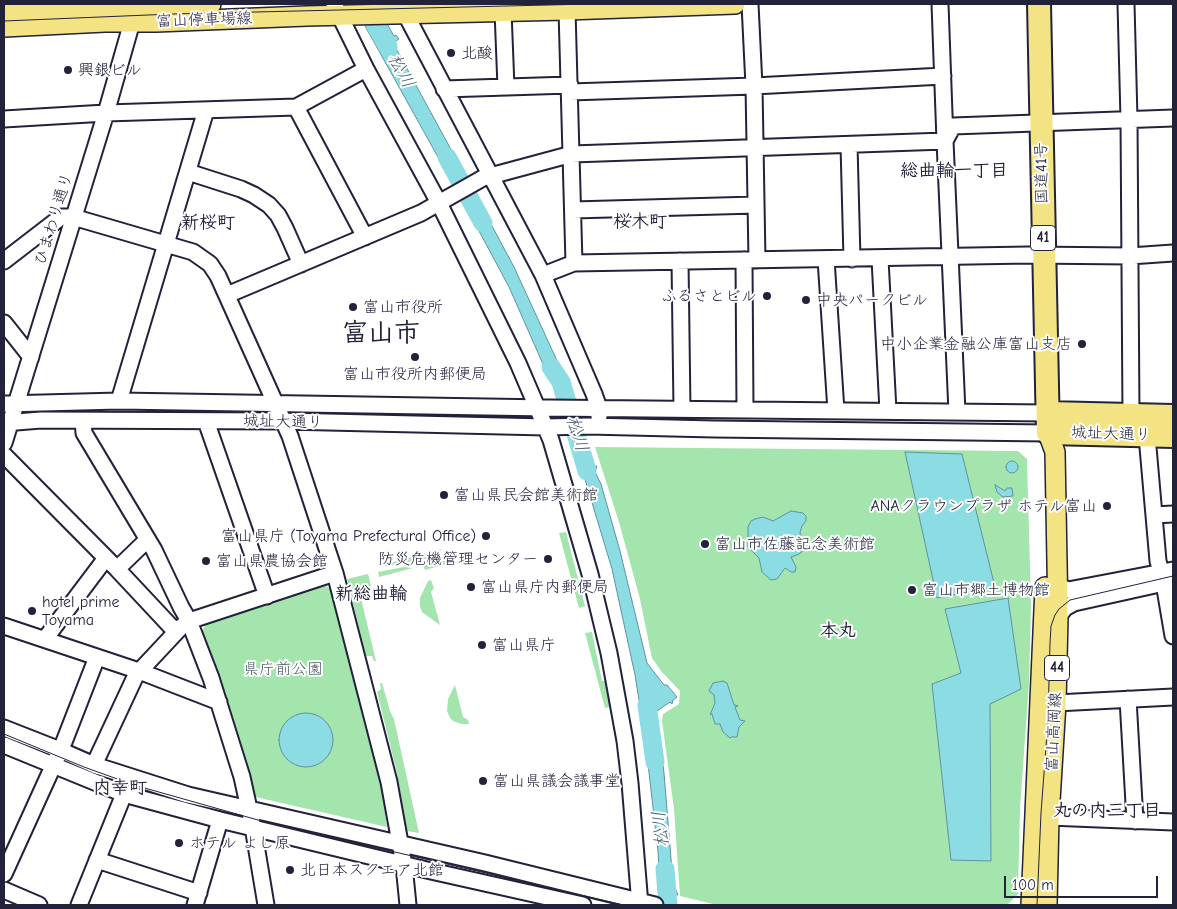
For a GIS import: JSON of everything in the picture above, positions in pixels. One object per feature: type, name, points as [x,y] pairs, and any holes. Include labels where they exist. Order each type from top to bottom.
[{"type":"highway","name":"国道41号","points":[[1039,4],[1048,423]]},
{"type":"highway","name":"城址大通り","points":[[1048,423],[1131,415],[1173,416]]},
{"type":"highway","name":"城址大通り","points":[[1048,423],[1147,436],[1173,436]]},
{"type":"main road","name":"富山停車場線","points":[[4,10],[99,4],[133,10],[344,11],[383,14],[735,4]]},
{"type":"main road","name":"富山停車場線","points":[[4,27],[133,10],[211,4]]},
{"type":"main road","name":"富山高岡線","points":[[1048,423],[1044,452],[1058,599],[1056,703],[1049,817],[1048,905]]},
{"type":"main road","name":"富山高岡線","points":[[1031,905],[1058,599]]},
{"type":"street","points":[[745,410],[750,260],[756,205],[754,86],[750,4]]},
{"type":"street","points":[[940,4],[957,412]]},
{"type":"street","points":[[1126,4],[1129,119],[1131,415]]},
{"type":"street","name":"ひまわり通り","points":[[4,444],[10,404],[31,357],[106,113],[133,10]]},
{"type":"street","points":[[567,10],[574,263]]},
{"type":"street","points":[[344,11],[366,69],[444,200],[518,363],[543,408],[551,427],[588,564],[609,653],[626,750],[640,904]]},
{"type":"street","points":[[503,11],[506,87]]},
{"type":"street","points":[[405,13],[444,89],[485,178],[543,275],[592,408],[594,426]]},
{"type":"street","points":[[4,119],[106,113],[296,107],[366,69]]},
{"type":"street","points":[[444,89],[754,86],[943,76]]},
{"type":"street","points":[[296,107],[365,237]]},
{"type":"street","points":[[119,401],[206,110]]},
{"type":"street","points":[[945,141],[953,126],[1173,118]]},
{"type":"street","points":[[227,295],[420,213],[485,178],[572,154],[945,141]]},
{"type":"street","points":[[850,145],[852,259]]},
{"type":"street","points":[[188,172],[241,189],[268,205],[278,215],[301,264]]},
{"type":"street","points":[[573,210],[756,205]]},
{"type":"street","points":[[4,261],[61,217],[73,217],[193,252],[210,264],[227,295],[284,421],[335,573],[389,782],[404,864],[408,905]]},
{"type":"street","points":[[543,275],[574,263],[1044,255],[1130,256],[1173,253]]},
{"type":"street","points":[[826,259],[836,411]]},
{"type":"street","points":[[880,259],[888,411]]},
{"type":"street","points":[[680,261],[682,409]]},
{"type":"street","points":[[4,323],[31,357]]},
{"type":"street","name":"城址大通り","points":[[10,404],[119,401],[957,412],[1048,423]]},
{"type":"street","name":"城址大通り","points":[[7,422],[41,420],[284,421],[714,429],[1048,423]]},
{"type":"street","points":[[83,421],[84,433],[147,540],[189,621],[219,702],[242,777],[253,827],[266,905]]},
{"type":"street","points":[[206,421],[267,596]]},
{"type":"street","points":[[1147,436],[1158,561],[1168,576],[1173,636]]},
{"type":"street","points":[[4,455],[176,632]]},
{"type":"street","points":[[1154,515],[1173,514]]},
{"type":"street","points":[[45,639],[112,564],[147,540]]},
{"type":"street","points":[[94,765],[136,675],[176,632],[189,621],[335,573]]},
{"type":"street","points":[[1168,576],[1058,599],[1059,586],[1068,590],[1168,576]]},
{"type":"street","points":[[4,626],[139,671],[219,702]]},
{"type":"street","points":[[4,874],[60,750],[97,657]]},
{"type":"street","points":[[1056,703],[1173,697]]},
{"type":"street","points":[[1128,699],[1136,820]]},
{"type":"street","points":[[4,728],[94,765],[188,795],[485,863],[640,904],[655,905]]},
{"type":"street","points":[[4,745],[124,794],[220,820],[583,905]]},
{"type":"street","points":[[79,905],[124,794]]},
{"type":"street","points":[[1049,817],[1173,822]]},
{"type":"street","points":[[97,860],[197,899],[220,820]]},
{"type":"street","points":[[4,890],[39,905]]},
{"type":"green space","points":[[595,447],[1018,451],[1027,459],[1031,605],[1029,684],[1020,808],[1018,894],[1007,905],[717,905],[680,896],[674,809],[662,721],[663,714],[679,704],[680,691],[661,671],[652,658],[640,599],[619,522]]},
{"type":"green space","points":[[566,532],[585,606],[579,608],[559,533]]},
{"type":"green space","points":[[442,549],[434,557],[389,566],[379,566]]},
{"type":"green space","points":[[447,555],[452,556],[454,562],[425,570],[423,565],[438,562]]},
{"type":"green space","points":[[404,567],[413,568],[379,577],[378,572]]},
{"type":"green space","points":[[368,574],[371,586],[359,590],[376,661],[374,661],[372,656],[366,656],[347,579]]},
{"type":"green space","points":[[431,580],[434,588],[431,592],[440,625],[422,612],[420,606],[420,598],[428,581]]},
{"type":"green space","name":"県庁前公園","points":[[322,585],[330,588],[333,598],[381,785],[387,827],[251,796],[200,636],[205,625]]},
{"type":"green space","points":[[592,632],[602,681],[605,681],[610,707],[605,708],[585,633]]},
{"type":"green space","points":[[380,683],[382,683],[394,719],[419,833],[407,831],[397,773],[377,692],[381,689]]},
{"type":"green space","points":[[455,685],[463,717],[468,720],[469,724],[453,721],[447,711],[448,699]]},
{"type":"water","name":"松川","points":[[387,24],[394,36],[396,35],[399,39],[393,43],[466,177],[459,178],[453,184],[365,26]]},
{"type":"water","name":"松川","points":[[476,196],[514,267],[570,389],[556,390],[550,380],[509,287],[464,203]]},
{"type":"water","name":"松川","points":[[573,447],[586,447],[592,467],[597,466],[595,472],[601,484],[620,551],[647,663],[664,685],[667,685],[677,697],[673,700],[672,704],[670,702],[657,711],[655,715],[657,729],[644,731],[635,675],[612,569],[584,476]]},
{"type":"water","points":[[905,452],[962,454],[995,587],[937,598]]},
{"type":"water","points":[[1010,461],[1014,461],[1018,467],[1014,473],[1010,473],[1006,469],[1006,465]]},
{"type":"water","points":[[995,485],[1005,491],[1007,488],[1012,488],[1013,496],[1003,497],[997,492]]},
{"type":"water","points":[[791,511],[803,513],[806,516],[806,521],[800,532],[802,552],[791,557],[796,567],[795,572],[785,568],[777,579],[771,580],[762,572],[759,558],[748,547],[748,527],[751,521],[755,519],[763,517],[773,521]]},
{"type":"water","points":[[1008,598],[1021,689],[990,704],[991,861],[951,860],[932,684],[961,673],[945,609]]},
{"type":"water","points":[[723,681],[727,683],[734,705],[738,706],[735,707],[740,720],[745,721],[739,727],[737,737],[730,738],[723,732],[720,724],[715,724],[712,714],[710,715],[715,703],[714,695],[709,691],[713,683]]},
{"type":"water","points":[[301,713],[311,713],[321,717],[329,725],[333,740],[329,755],[321,763],[311,767],[301,767],[291,763],[283,755],[279,745],[279,735],[283,725],[291,717]]},
{"type":"water","name":"松川","points":[[659,736],[673,883],[678,895],[658,891],[658,851],[645,738]]},
{"type":"waterway","name":"松川","points":[[364,4],[388,47]]},
{"type":"waterway","name":"松川","points":[[447,157],[483,223]]},
{"type":"waterway","name":"松川","points":[[551,367],[561,382],[587,471]]},
{"type":"waterway","name":"松川","points":[[647,705],[655,762]]},
{"type":"waterway","name":"松川","points":[[665,869],[668,905]]},
{"type":"tram line","points":[[4,21],[172,14],[590,4]]},
{"type":"tram line","points":[[1037,905],[1048,720],[1051,626],[1055,615],[1070,600],[1173,576]]},
{"type":"tram line","points":[[4,734],[84,767],[134,785],[265,822],[624,905]]},
{"type":"place","name":"北酸","points":[[451,53]]},
{"type":"place","name":"興銀ビル","points":[[68,70]]},
{"type":"place","name":"ふるさとビル","points":[[767,296]]},
{"type":"place","name":"中央パークビル","points":[[806,300]]},
{"type":"place","name":"富山市役所","points":[[353,307]]},
{"type":"place","name":"中小企業金融公庫富山支店","points":[[1082,344]]},
{"type":"place","name":"富山市役所内郵便局","points":[[415,357]]},
{"type":"place","name":"富山県民会館美術館","points":[[444,495]]},
{"type":"place","name":"ANAクラウンプラザ ホテル富山","points":[[1107,506]]},
{"type":"place","name":"富山県庁 (Toyama Prefectural Office)","points":[[486,536]]},
{"type":"place","name":"富山市佐藤記念美術館","points":[[705,544]]},
{"type":"place","name":"防災危機管理センター","points":[[548,559]]},
{"type":"place","name":"富山県農協会館","points":[[206,561]]},
{"type":"place","name":"富山県庁内郵便局","points":[[471,587]]},
{"type":"place","name":"富山市郷土博物館","points":[[912,590]]},
{"type":"place","name":"hotel prime Toyama","points":[[32,611]]},
{"type":"place","name":"富山県庁","points":[[482,645]]},
{"type":"place","name":"富山県議会議事堂","points":[[483,781]]},
{"type":"place","name":"ホテル よし原","points":[[179,843]]},
{"type":"place","name":"北日本スクエア北館","points":[[290,870]]},
{"type":"district","name":"総曲輪一丁目","points":[[954,171]]},
{"type":"district","name":"桜木町","points":[[640,222]]},
{"type":"district","name":"新桜町","points":[[208,223]]},
{"type":"district","name":"富山市","points":[[381,334]]},
{"type":"district","name":"新総曲輪","points":[[371,594]]},
{"type":"district","name":"本丸","points":[[838,631]]},
{"type":"district","name":"内幸町","points":[[120,788]]},
{"type":"district","name":"丸の内三丁目","points":[[1107,811]]}]
